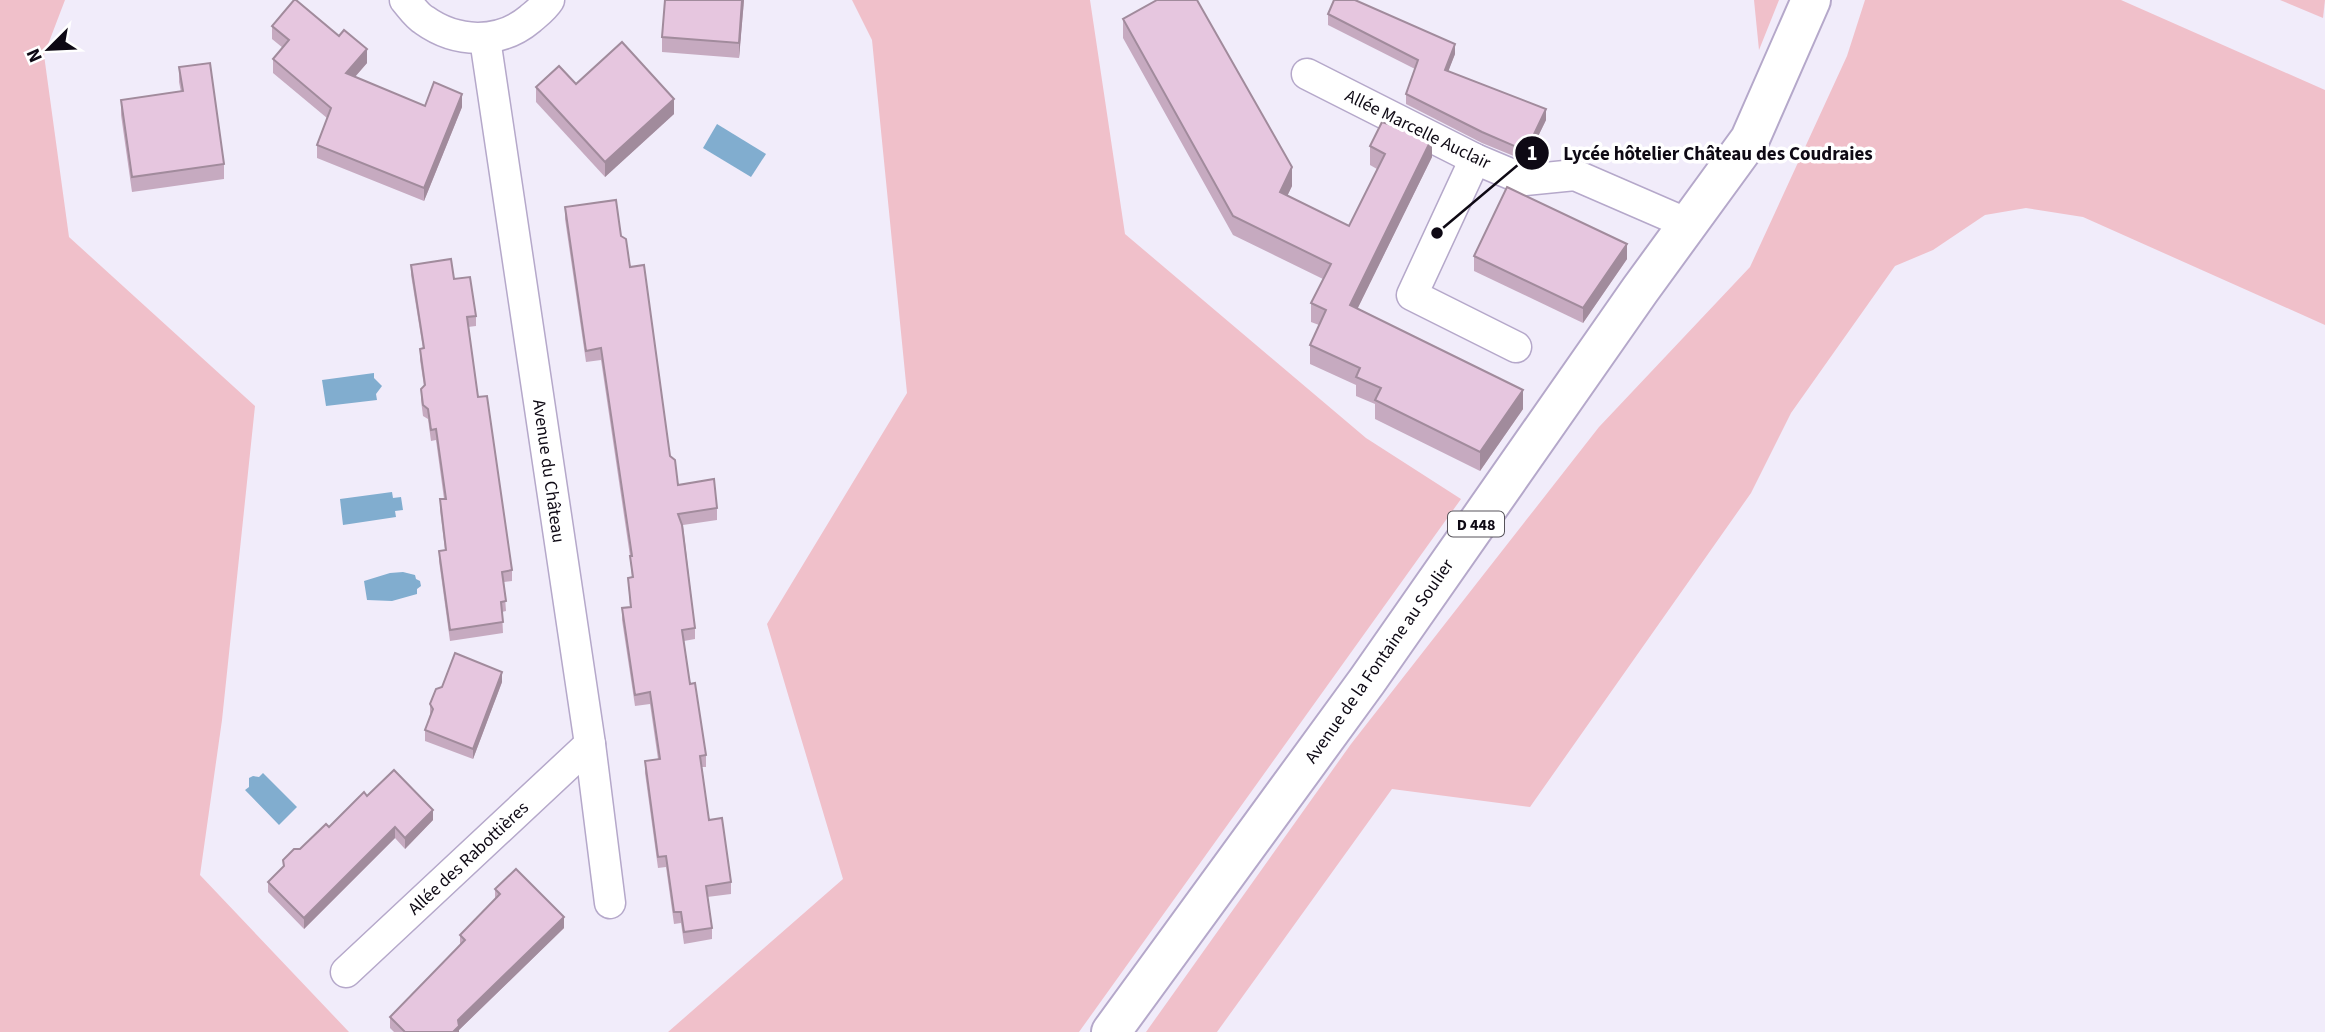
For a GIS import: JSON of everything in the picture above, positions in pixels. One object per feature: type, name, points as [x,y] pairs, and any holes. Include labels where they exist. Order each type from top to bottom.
[{"type":"main road","name":"Avenue de la Fontaine au Soulier","points":[[1111,1032],[1367,681],[1750,139],[1811,0]]},
{"type":"street","points":[[405,0],[422,20],[452,36],[485,39],[518,29],[545,7],[549,0]]},
{"type":"street","name":"Avenue du Château","points":[[485,39],[590,744],[610,903]]},
{"type":"street","name":"Allée Marcelle Auclair","points":[[1307,74],[1475,159],[1525,180],[1575,174],[1688,224]]},
{"type":"street","points":[[1475,159],[1412,295],[1516,347]]},
{"type":"street","name":"Allée des Rabottières","points":[[346,972],[590,744]]},
{"type":"shaded area","points":[[0,0],[65,0],[44,55],[69,237],[255,406],[222,720],[200,875],[349,1032],[0,1032]]},
{"type":"shaded area","points":[[852,0],[1090,0],[1125,234],[1366,438],[1461,499],[1079,1032],[668,1032],[843,879],[767,624],[907,393],[872,40]]},
{"type":"shaded area","points":[[1754,0],[1779,0],[1759,50]]},
{"type":"shaded area","points":[[1865,0],[2121,0],[2325,90],[2325,325],[2083,217],[2026,208],[1985,215],[1933,250],[1895,266],[1791,413],[1751,493],[1530,807],[1392,789],[1217,1032],[1146,1032],[1351,744],[1599,427],[1750,267],[1847,56]]},
{"type":"shaded area","points":[[2280,0],[2325,0],[2323,18]]},
{"type":"water","points":[[717,124],[766,154],[751,177],[703,148]]},
{"type":"water","points":[[374,373],[374,378],[382,386],[376,394],[377,400],[326,406],[322,380]]},
{"type":"water","points":[[392,492],[393,498],[401,497],[403,510],[395,511],[396,517],[343,525],[340,499]]},
{"type":"water","points":[[403,572],[415,575],[420,581],[417,594],[392,601],[367,600],[364,581]]},
{"type":"water","points":[[263,773],[297,807],[279,825],[245,790],[249,787],[249,778],[259,777]]},
{"type":"building","points":[[294,0],[339,36],[344,30],[367,49],[346,73],[425,106],[434,82],[462,94],[424,188],[317,145],[331,108],[273,59],[289,40],[272,26]]},
{"type":"building","points":[[665,0],[742,0],[739,43],[662,37]]},
{"type":"building","points":[[1157,0],[1197,0],[1292,167],[1280,192],[1349,226],[1385,154],[1370,146],[1382,122],[1391,125],[1393,118],[1432,138],[1350,305],[1523,390],[1480,452],[1375,400],[1381,388],[1356,377],[1360,368],[1310,345],[1326,310],[1311,303],[1331,264],[1233,216],[1123,19]]},
{"type":"building","points":[[1334,0],[1355,0],[1455,44],[1445,70],[1546,109],[1526,151],[1406,94],[1418,60],[1328,14]]},
{"type":"building","points":[[622,42],[674,99],[605,162],[536,87],[559,66],[576,84]]},
{"type":"building","points":[[210,63],[224,164],[132,177],[121,100],[183,91],[179,67]]},
{"type":"building","points":[[1507,187],[1627,244],[1583,308],[1474,256]]},
{"type":"building","points":[[616,200],[621,236],[626,239],[630,267],[644,265],[670,456],[675,460],[678,485],[714,479],[717,508],[678,514],[682,525],[695,628],[682,630],[690,684],[695,683],[706,755],[700,756],[709,820],[722,818],[731,882],[706,886],[712,928],[684,932],[681,912],[674,912],[666,856],[658,857],[645,761],[660,759],[650,692],[635,695],[622,608],[631,607],[628,578],[633,577],[632,556],[601,348],[586,351],[565,207]]},
{"type":"building","points":[[451,259],[454,279],[470,277],[476,316],[467,317],[478,397],[487,396],[512,570],[502,572],[506,601],[501,602],[503,622],[450,630],[439,551],[446,550],[440,499],[446,499],[436,429],[431,430],[428,409],[423,405],[421,389],[425,385],[420,349],[424,348],[411,265]]},
{"type":"building","points":[[455,653],[502,672],[473,749],[425,730],[433,709],[430,704],[436,689],[442,687]]},
{"type":"building","points":[[394,770],[433,810],[405,838],[395,827],[304,918],[268,882],[284,866],[283,860],[294,849],[300,849],[326,824],[329,827],[364,792],[367,796]]},
{"type":"building","points":[[516,869],[564,917],[458,1020],[459,1026],[453,1032],[405,1032],[390,1017],[465,940],[460,935],[500,894],[495,889]]},
{"type":"place","name":"Lycée hôtelier Château des Coudraies","points":[[1437,233]]}]
